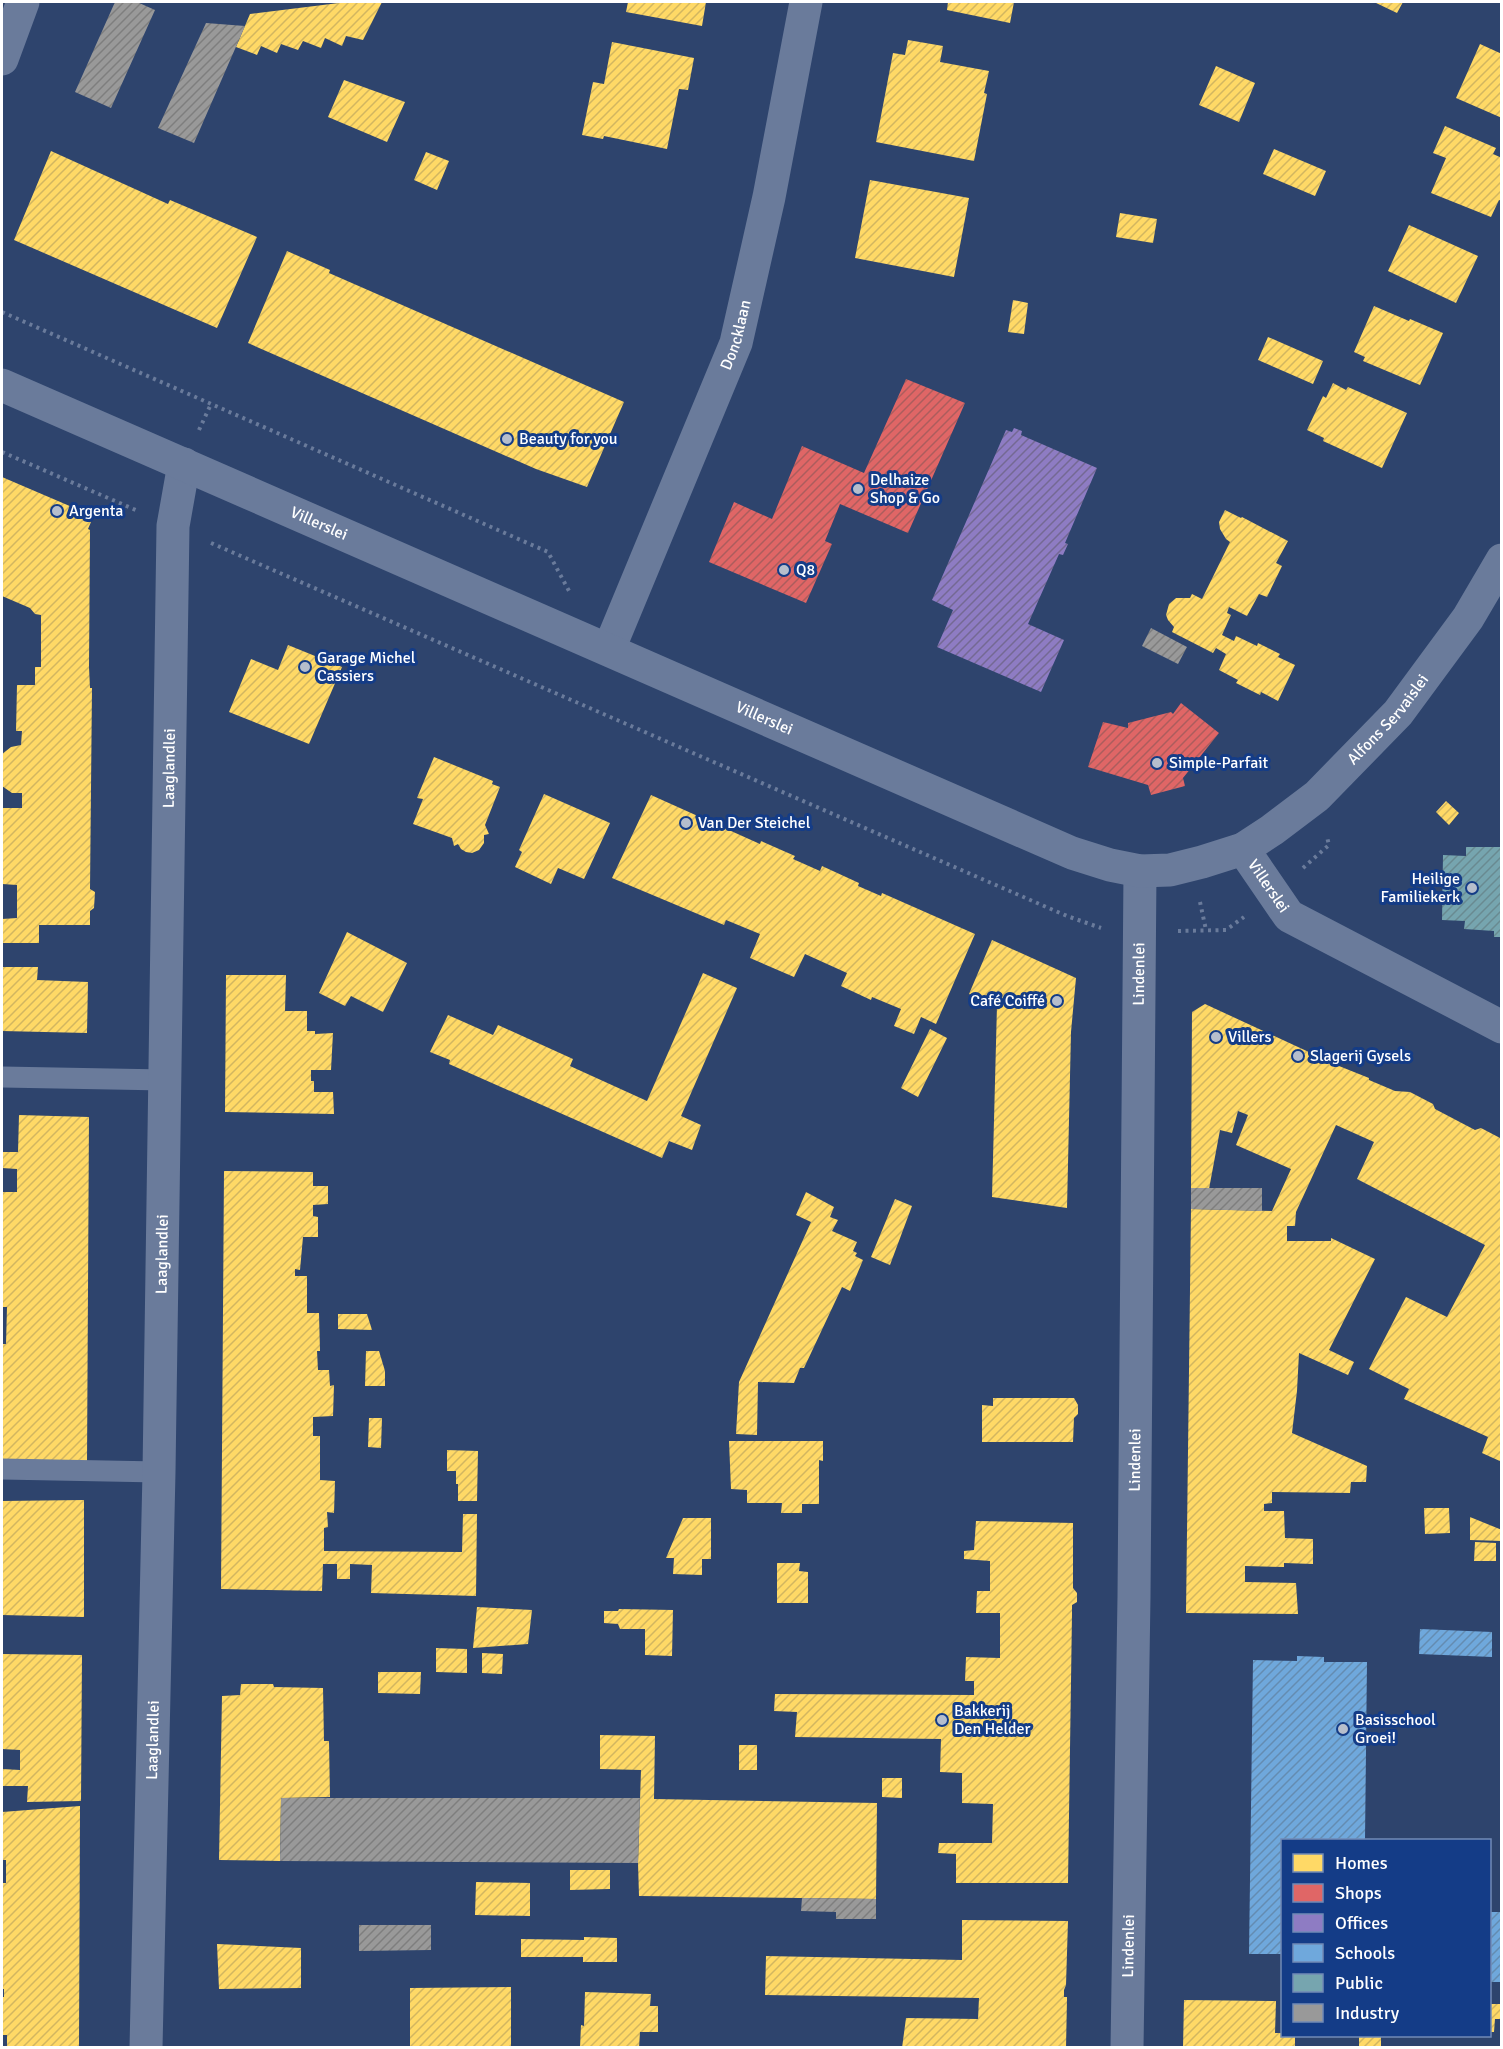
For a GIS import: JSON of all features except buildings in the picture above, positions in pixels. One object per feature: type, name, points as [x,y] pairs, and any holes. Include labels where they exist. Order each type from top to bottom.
[{"type":"street","points":[[2,59],[23,2]]},
{"type":"street","name":"Doncklaan","points":[[609,650],[736,343],[769,197],[806,2]]},
{"type":"street","name":"Villerslei","points":[[2,385],[1072,853],[1110,866],[1140,871],[1170,870],[1243,849],[1289,916],[1502,1026]]},
{"type":"street","name":"Laaglandlei","points":[[146,2048],[159,1472],[173,526],[184,464]]},
{"type":"street","name":"Alfons Servaislei","points":[[1243,849],[1317,796],[1398,713],[1468,618],[1502,560]]},
{"type":"street","name":"Lindenlei","points":[[1127,2048],[1134,1584],[1140,871]]},
{"type":"lane","points":[[2,1077],[165,1080]]},
{"type":"lane","points":[[2,1469],[159,1472]]},
{"type":"path","points":[[2,312],[548,552],[570,591]]},
{"type":"path","points":[[2,452],[1067,916],[1100,928],[1138,931],[1226,930],[1274,895]]},
{"type":"place","name":"Beauty for you","points":[[507,439]]},
{"type":"place","name":"Delhaize Shop & Go","points":[[858,489]]},
{"type":"place","name":"Argenta","points":[[57,511]]},
{"type":"place","name":"Q8","points":[[784,570]]},
{"type":"place","name":"Garage Michel Cassiers","points":[[305,667]]},
{"type":"place","name":"Simple-Parfait","points":[[1157,763]]},
{"type":"place","name":"Van Der Steichel","points":[[686,823]]},
{"type":"place","name":"Heilige Familiekerk","points":[[1472,888]]},
{"type":"place","name":"Café Coiffé","points":[[1057,1001]]},
{"type":"place","name":"Villers","points":[[1216,1037]]},
{"type":"place","name":"Slagerij Gysels","points":[[1298,1056]]},
{"type":"place","name":"Bakkerij Den Helder","points":[[942,1720]]},
{"type":"place","name":"Basisschool Groei!","points":[[1343,1729]]}]
